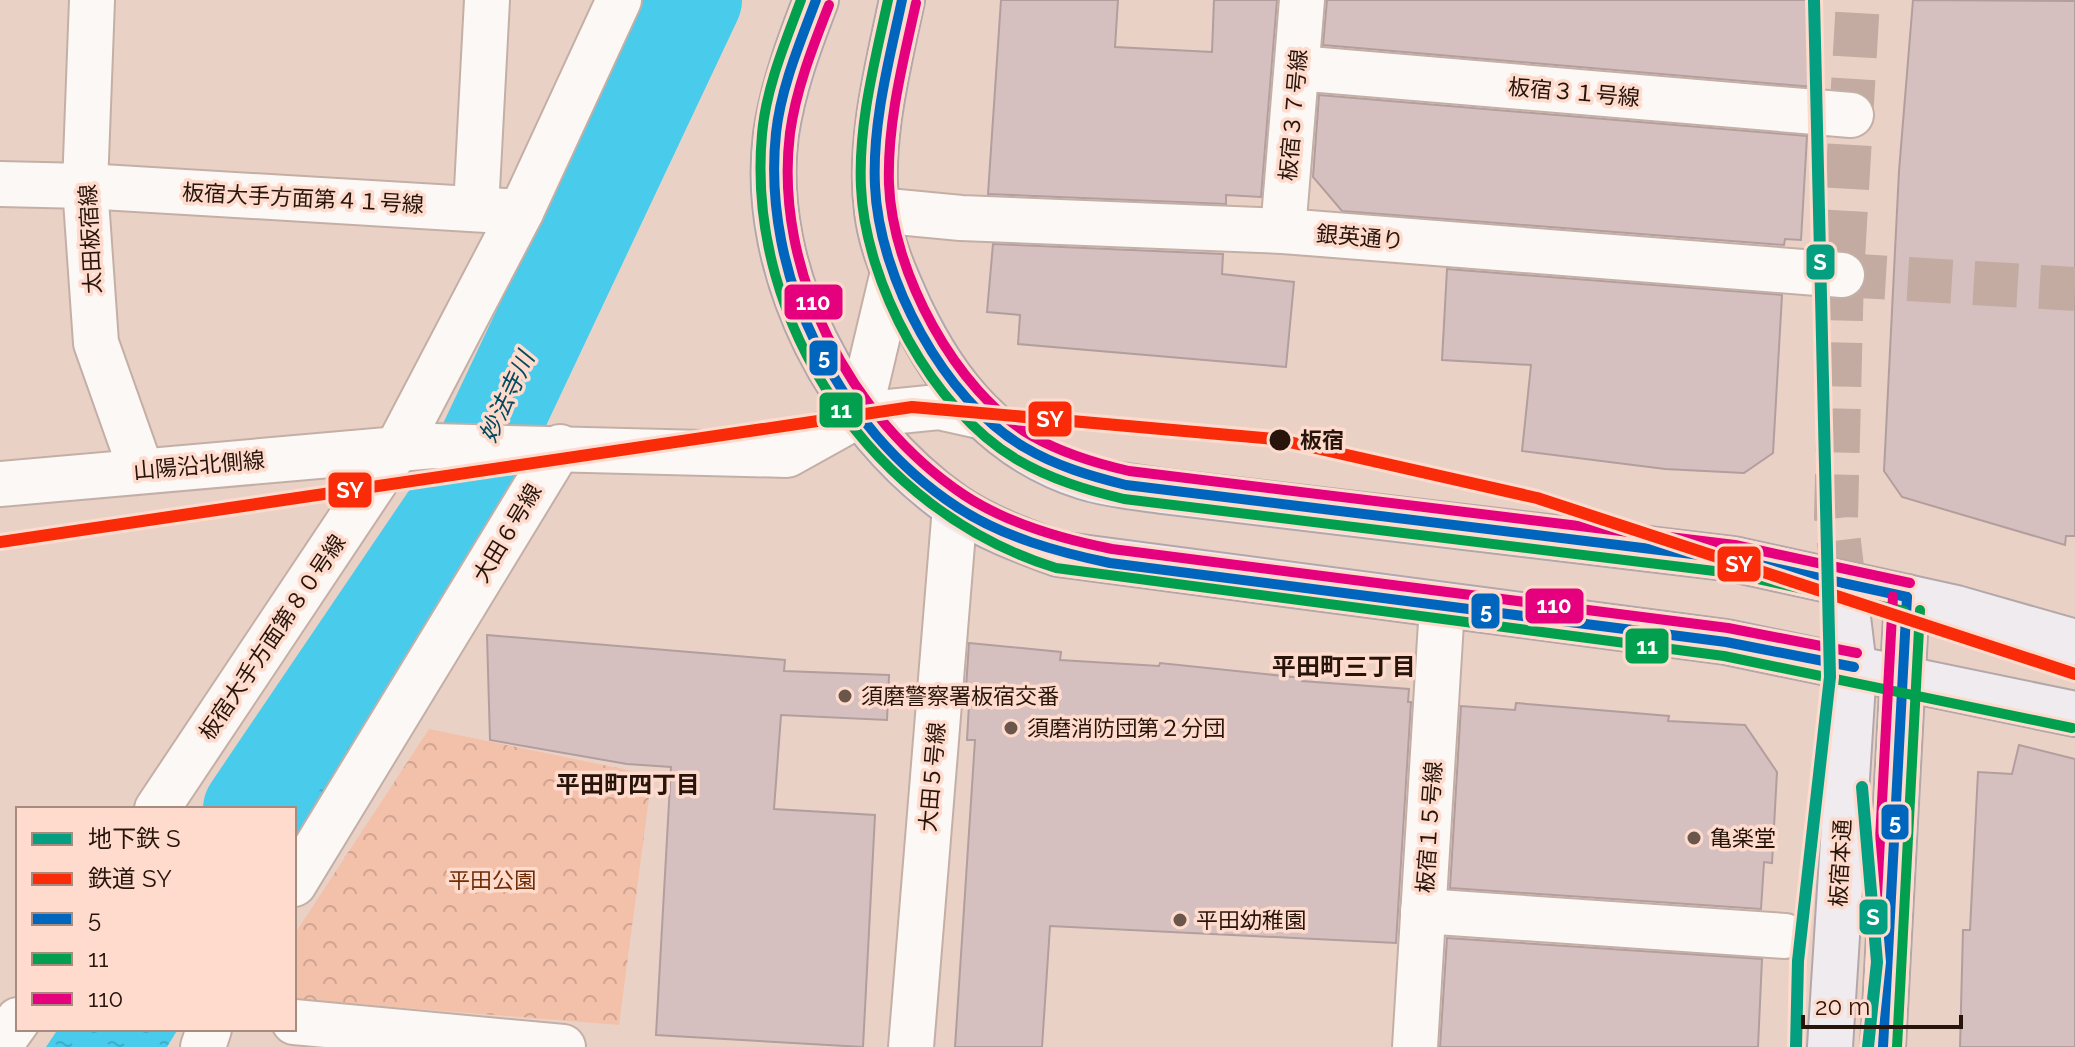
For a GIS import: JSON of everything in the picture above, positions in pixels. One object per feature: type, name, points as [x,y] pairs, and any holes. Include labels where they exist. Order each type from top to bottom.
[{"type":"main road","points":[[816,0],[793,59],[776,136],[778,215],[783,255],[808,329],[859,415],[904,465],[955,507],[1013,537],[1058,554],[1726,642],[2075,714]]},
{"type":"main road","points":[[902,0],[879,128],[877,210],[893,272],[933,357],[984,417],[1015,443],[1085,478],[1162,491],[1733,559],[1907,597],[2075,642]]},
{"type":"main road","name":"板宿本通","points":[[1830,1047],[1854,667],[1844,584]]},
{"type":"main road","points":[[1883,1047],[1907,597]]},
{"type":"street","name":"太田板宿線","points":[[92,0],[85,186],[96,343],[141,470]]},
{"type":"street","points":[[476,208],[487,0]]},
{"type":"street","name":"板宿大手方面第８０号線","points":[[158,807],[415,448],[619,0]]},
{"type":"street","name":"板宿３７号線","points":[[1283,231],[1302,0]]},
{"type":"street","name":"板宿３１号線","points":[[1297,68],[1851,115]]},
{"type":"street","name":"板宿大手方面第４１号線","points":[[0,184],[85,186],[521,212]]},
{"type":"street","name":"銀英通り","points":[[877,210],[961,218],[1283,231],[1842,275]]},
{"type":"street","points":[[859,415],[893,272]]},
{"type":"street","points":[[560,447],[787,455],[859,415],[939,407],[984,417]]},
{"type":"street","name":"山陽沿北側線","points":[[0,484],[415,448],[560,447]]},
{"type":"street","name":"大田６号線","points":[[296,881],[560,447]]},
{"type":"street","name":"大田５号線","points":[[911,1047],[955,507]]},
{"type":"street","name":"板宿１５号線","points":[[1415,1047],[1442,606]]},
{"type":"street","points":[[1423,911],[1785,936]]},
{"type":"street","points":[[296,1022],[563,1047]]},
{"type":"street","points":[[0,1045],[16,1023]]},
{"type":"green space","name":"平田公園","points":[[429,729],[652,775],[619,1025],[296,999],[296,932]]},
{"type":"water","points":[[509,495],[296,840],[296,807],[209,807],[413,501]]},
{"type":"water","points":[[57,1031],[177,1031],[167,1047],[46,1047]]},
{"type":"building","points":[[1001,0],[1118,0],[1115,47],[1212,52],[1214,0],[1277,0],[1261,197],[1226,195],[1226,204],[988,194]]},
{"type":"building","points":[[1327,0],[1821,0],[1813,87],[1323,45]]},
{"type":"building","points":[[1913,0],[2075,1],[2075,536],[2066,536],[2065,545],[1902,497],[1884,471],[1899,171]]},
{"type":"building","points":[[1319,95],[1807,136],[1801,240],[1785,239],[1784,245],[1342,211],[1313,177]]},
{"type":"building","points":[[993,244],[1223,254],[1222,274],[1294,282],[1286,367],[1018,344],[1020,315],[987,312]]},
{"type":"building","points":[[1447,269],[1782,295],[1773,453],[1744,473],[1665,469],[1522,451],[1531,365],[1442,360]]},
{"type":"building","points":[[487,635],[785,660],[784,671],[889,675],[887,720],[781,715],[774,809],[875,815],[863,1047],[656,1035],[671,767],[627,764],[490,740]]},
{"type":"building","name":"平田幼稚園","points":[[969,643],[1061,652],[1060,660],[1159,666],[1160,663],[1302,678],[1302,681],[1409,689],[1408,702],[1411,702],[1396,943],[1050,926],[1042,1047],[955,1047],[975,740],[967,740],[969,704],[965,703]]},
{"type":"building","points":[[1516,703],[1669,716],[1668,721],[1745,725],[1777,772],[1772,863],[1764,862],[1761,909],[1450,888],[1461,706],[1515,710]]},
{"type":"building","points":[[2019,745],[2075,759],[2075,1047],[1960,1047],[1963,930],[1970,930],[1978,772],[2012,774]]},
{"type":"building","points":[[1447,938],[1762,959],[1758,1047],[1440,1047]]},
{"type":"waterway","name":"妙法寺川","points":[[251,807],[458,502],[695,0]]},
{"type":"tunnel","points":[[1844,584],[1836,517],[1842,275],[1858,0]]},
{"type":"tunnel","points":[[1842,275],[2075,289]]},
{"type":"metro line","name":"S","points":[[1796,1047],[1798,961],[1830,677],[1814,0]]},
{"type":"metro line","name":"S","points":[[1862,787],[1877,962],[1868,1047]]},
{"type":"rail line","name":"SY","points":[[0,542],[912,407],[1276,439],[1537,498],[2075,674]]},
{"type":"transit line","name":"11","points":[[801,0],[772,83],[762,134],[762,205],[775,275],[800,340],[834,402],[879,456],[931,503],[990,541],[1056,568],[1724,656],[2072,728]]},
{"type":"transit line","name":"5","points":[[816,0],[787,82],[776,133],[775,187],[781,241],[795,294],[816,344],[843,392],[876,436],[914,474],[957,507],[993,527],[1031,542],[1110,563],[1726,642],[1854,667]]},
{"type":"transit line","name":"11","points":[[888,0],[868,93],[862,140],[861,187],[865,224],[875,263],[908,340],[931,376],[957,409],[985,437],[1016,459],[1068,483],[1124,499],[1731,573],[1904,611]]},
{"type":"transit line","name":"5","points":[[902,0],[882,92],[876,139],[875,186],[879,222],[889,259],[903,297],[943,368],[995,426],[1024,447],[1074,470],[1126,485],[1733,559],[1907,597]]},
{"type":"transit line","name":"110","points":[[916,3],[897,93],[889,161],[893,218],[902,254],[915,290],[954,359],[978,390],[1004,416],[1032,436],[1079,457],[1129,471],[1735,545],[1910,583]]},
{"type":"transit line","name":"110","points":[[829,5],[801,84],[790,133],[788,185],[794,237],[808,288],[828,337],[854,383],[886,426],[923,463],[964,495],[1035,529],[1112,549],[1728,628],[1857,653]]},
{"type":"transit line","name":"110","points":[[1869,1046],[1893,596]]},
{"type":"transit line","name":"5","points":[[1883,1047],[1907,597]]},
{"type":"transit line","name":"11","points":[[1897,1047],[1920,610]]},
{"type":"place","name":"板宿","points":[[1280,440]]},
{"type":"place","name":"須磨警察署板宿交番","points":[[845,696]]},
{"type":"place","name":"須磨消防団第２分団","points":[[1011,728]]},
{"type":"place","name":"亀楽堂","points":[[1694,838]]},
{"type":"place","name":"平田幼稚園","points":[[1180,920]]},
{"type":"district","name":"平田町三丁目","points":[[1344,667]]},
{"type":"district","name":"平田町四丁目","points":[[628,785]]}]
